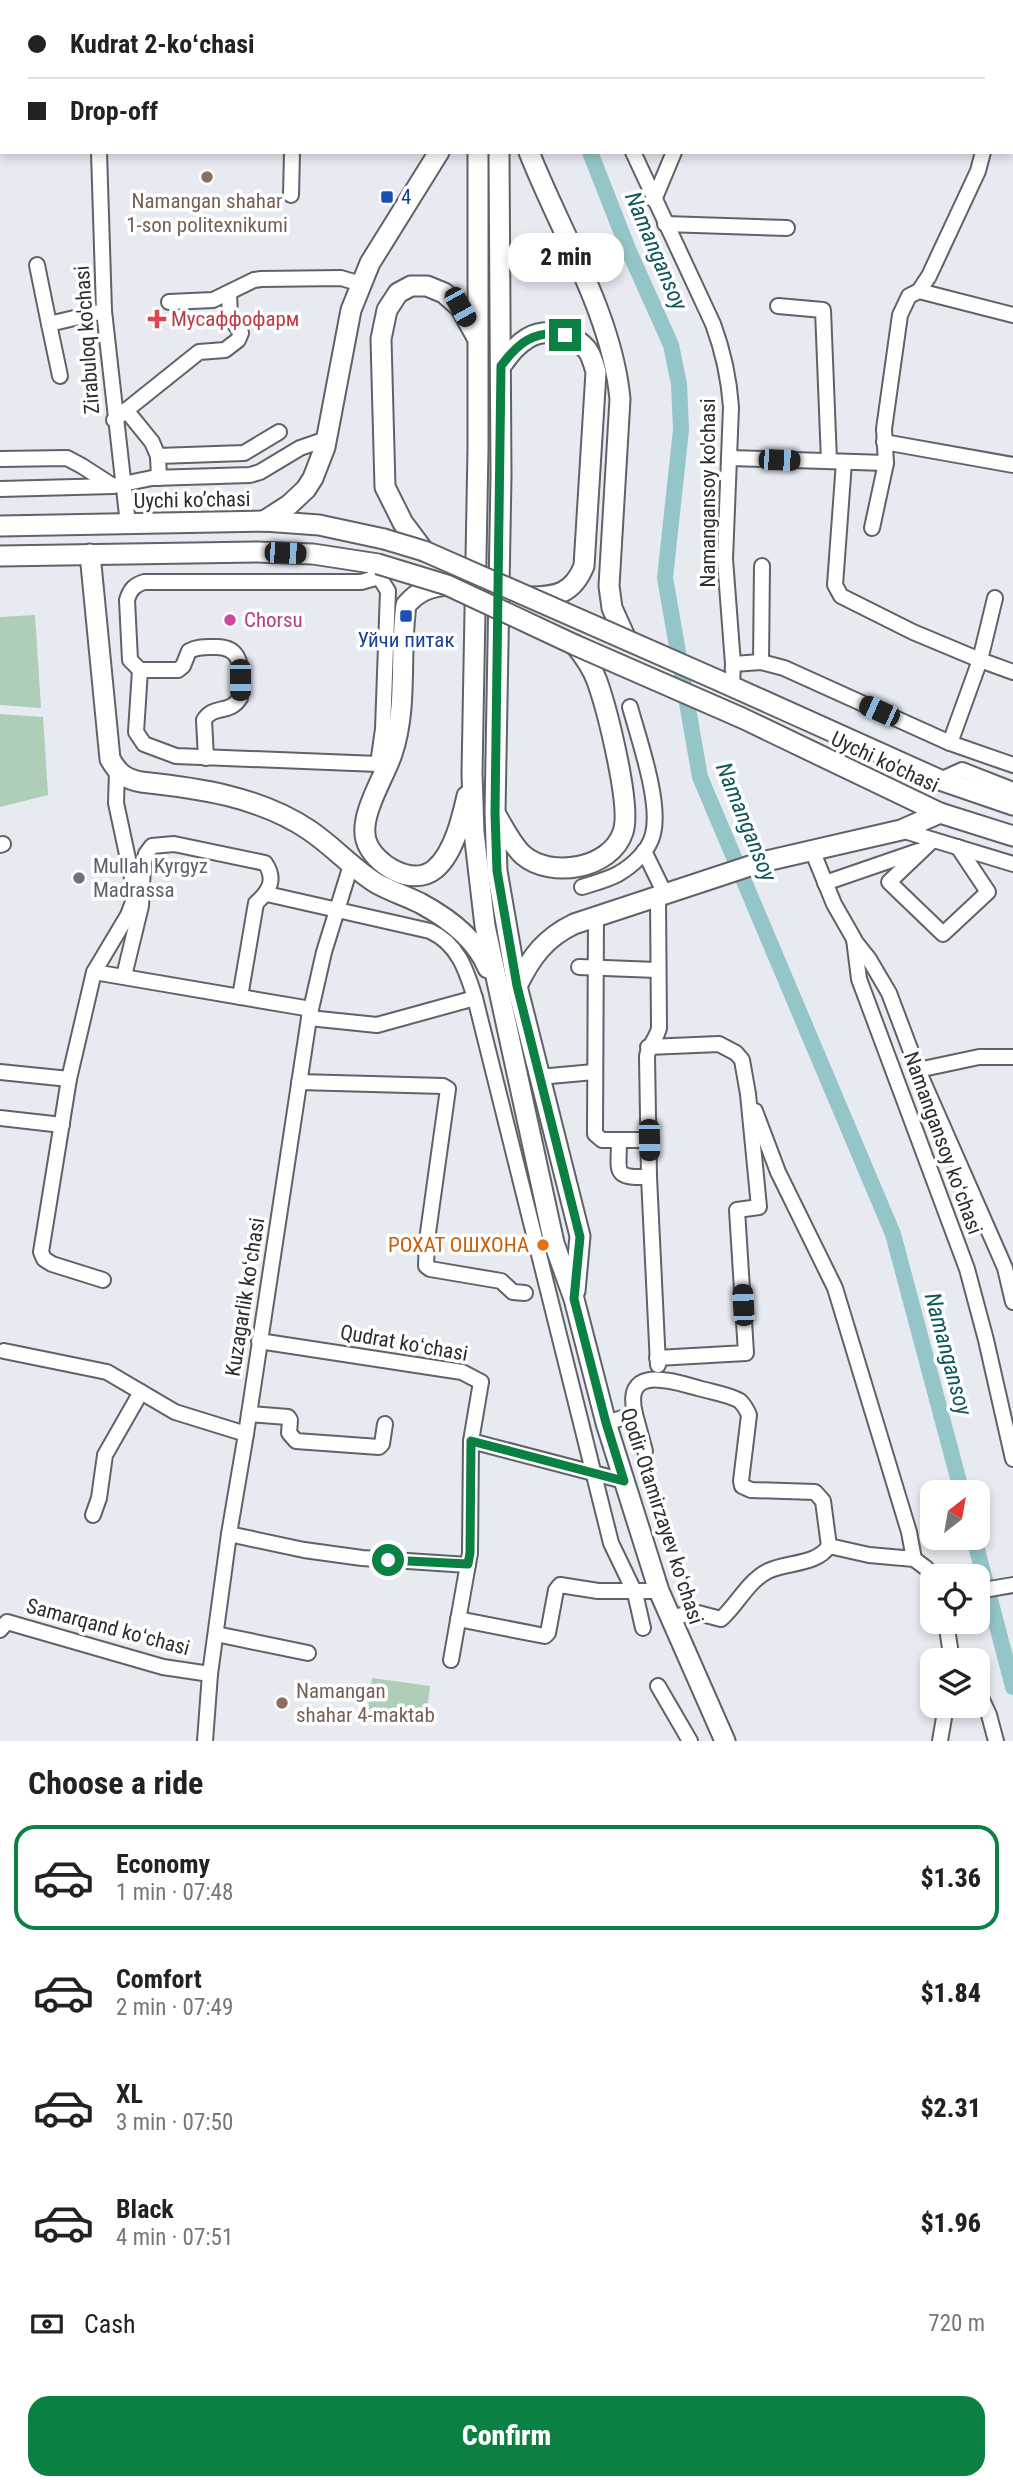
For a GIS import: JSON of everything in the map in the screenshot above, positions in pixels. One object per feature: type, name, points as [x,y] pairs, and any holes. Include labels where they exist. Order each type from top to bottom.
[{"type":"main road","points":[[264,521],[289,505],[306,489],[321,462],[351,310],[370,263],[438,154]]},
{"type":"main road","points":[[478,154],[472,774],[474,832],[485,926],[509,992],[554,1243],[574,1299]]},
{"type":"main road","points":[[499,154],[501,366],[495,813],[497,871],[509,992]]},
{"type":"main road","points":[[530,154],[602,324],[617,370],[620,399],[609,586],[611,608],[626,639]]},
{"type":"main road","points":[[424,551],[403,523],[386,487],[381,340],[387,310],[398,293],[411,286],[427,286],[444,293],[460,307],[478,339]]},
{"type":"main road","points":[[501,366],[514,349],[531,336],[552,332],[580,342],[590,354],[596,372],[584,566],[580,575],[559,595],[530,597]]},
{"type":"main road","name":"Uychi ko’chasi","points":[[0,526],[264,521],[345,528],[424,551],[530,597]]},
{"type":"main road","points":[[0,556],[90,554],[110,759],[117,771],[127,779],[213,791],[270,810],[310,830],[377,883],[421,904],[456,927],[481,950],[509,992]]},
{"type":"main road","name":"Uychi ko'chasi","points":[[90,554],[313,554],[447,584],[575,645],[742,718],[940,813],[1013,836]]},
{"type":"main road","points":[[447,584],[429,587],[416,594],[406,605],[399,731],[385,759],[366,816],[366,839],[383,864],[391,870],[412,875],[435,869],[448,851],[464,809],[472,774]]},
{"type":"main road","name":"Uychi ko'chasi","points":[[530,597],[790,710],[861,746],[940,780],[1013,805]]},
{"type":"main road","points":[[495,813],[523,855],[542,866],[571,869],[593,862],[615,847],[623,833],[626,813],[604,705],[588,662],[575,645]]},
{"type":"main road","points":[[850,770],[861,746]]},
{"type":"main road","points":[[509,992],[544,943],[557,933],[596,917],[762,862],[901,830],[940,813]]},
{"type":"main road","points":[[517,1027],[539,1077],[580,1237],[574,1299]]},
{"type":"main road","name":"Qodir Otamirzayev koʻchasi","points":[[574,1299],[606,1423],[659,1591],[725,1741]]},
{"type":"street","name":"Zirabuloq ko'chasi","points":[[99,154],[104,311],[120,415],[118,485],[128,524]]},
{"type":"street","points":[[291,195],[292,154]]},
{"type":"street","name":"Namangansoy ko'chasi","points":[[634,154],[713,324],[722,348],[729,385],[725,559],[733,664],[727,684]]},
{"type":"street","points":[[654,200],[673,154]]},
{"type":"street","points":[[872,528],[886,463],[885,417],[900,314],[909,296],[919,291],[929,276],[978,172],[982,154]]},
{"type":"street","points":[[665,224],[787,228]]},
{"type":"street","points":[[37,265],[61,376]]},
{"type":"street","points":[[169,302],[213,300],[261,279],[341,278],[361,284]]},
{"type":"street","points":[[919,291],[1013,314]]},
{"type":"street","points":[[159,478],[158,456],[152,442],[120,415],[199,352],[221,351],[238,340],[241,333],[230,317],[229,293]]},
{"type":"street","points":[[778,306],[822,310],[837,462],[835,586],[841,596],[913,632],[1013,672]]},
{"type":"street","points":[[49,324],[104,311]]},
{"type":"street","points":[[158,456],[244,453],[279,432]]},
{"type":"street","points":[[0,489],[118,485],[159,478],[250,475],[260,472],[300,448],[326,439]]},
{"type":"street","points":[[884,442],[1013,465]]},
{"type":"street","points":[[0,459],[67,458],[118,485]]},
{"type":"street","points":[[729,458],[886,463]]},
{"type":"street","points":[[761,662],[762,566]]},
{"type":"street","points":[[140,670],[136,732],[144,744],[176,756],[206,758],[385,759],[383,729],[387,591],[373,567],[361,582],[144,582],[137,584],[130,591],[127,600],[130,660],[140,670],[178,670],[183,666],[189,651],[195,647],[226,647],[236,654],[240,662],[240,698],[232,708],[213,711],[204,720],[206,758]]},
{"type":"street","points":[[950,743],[980,660],[995,598]]},
{"type":"street","points":[[733,664],[761,662],[784,668],[950,743],[1013,765]]},
{"type":"street","points":[[582,887],[617,875],[633,863],[653,836],[655,816],[650,784],[630,707]]},
{"type":"street","points":[[103,1280],[52,1264],[44,1259],[41,1252],[69,1079],[94,971],[133,902],[134,887],[116,803],[117,771]]},
{"type":"street","points":[[940,780],[962,771],[1013,790]]},
{"type":"street","points":[[901,830],[928,844],[958,847],[1013,864]]},
{"type":"street","points":[[124,976],[141,906],[146,854],[152,846],[174,844],[265,863],[271,876],[267,894],[256,903],[240,997]]},
{"type":"street","points":[[825,883],[928,844]]},
{"type":"street","points":[[889,882],[928,844]]},
{"type":"street","points":[[871,866],[943,934],[988,892],[958,847]]},
{"type":"street","name":"Namangansoy koʻchasi","points":[[811,850],[834,904],[853,939],[859,979],[967,1269],[1013,1459]]},
{"type":"street","points":[[644,851],[661,896],[657,970],[659,1028],[658,1034],[648,1047],[649,1177],[658,1377]]},
{"type":"street","name":"Kuzagarlik koʻchasi","points":[[205,1741],[210,1674],[229,1534],[310,1013],[324,952],[351,865]]},
{"type":"street","points":[[267,894],[430,931],[439,935],[460,956],[475,998],[611,1543],[635,1593],[643,1628]]},
{"type":"street","points":[[596,917],[595,1135],[601,1140],[649,1140]]},
{"type":"street","points":[[853,939],[869,959],[889,993],[918,1070],[1009,1268],[1013,1302]]},
{"type":"street","points":[[579,967],[657,970]]},
{"type":"street","points":[[94,971],[377,1025],[475,998]]},
{"type":"street","points":[[648,1047],[719,1044],[730,1049],[742,1060],[759,1207],[737,1210],[746,1353],[657,1358]]},
{"type":"street","points":[[918,1070],[979,1057],[1013,1057]]},
{"type":"street","points":[[0,1072],[69,1079]]},
{"type":"street","points":[[539,1077],[594,1072]]},
{"type":"street","points":[[299,1082],[443,1086],[448,1089],[427,1240],[426,1266],[430,1269],[501,1281],[513,1292],[525,1293]]},
{"type":"street","points":[[748,1094],[778,1172],[835,1288],[909,1532],[914,1559]]},
{"type":"street","points":[[0,1118],[62,1125]]},
{"type":"street","points":[[619,1140],[621,1174],[625,1177],[649,1177]]},
{"type":"street","name":"Qudrat koʻchasi","points":[[259,1341],[462,1372],[477,1378],[481,1382],[481,1388],[471,1441]]},
{"type":"street","points":[[4,1351],[107,1372],[174,1412],[246,1434]]},
{"type":"street","points":[[645,1451],[632,1401],[634,1392],[643,1382],[658,1377],[740,1402],[749,1415],[741,1481],[743,1486],[751,1490],[815,1492],[823,1501],[829,1546]]},
{"type":"street","points":[[93,1515],[99,1498],[105,1455],[141,1392]]},
{"type":"street","points":[[249,1414],[288,1417],[289,1433],[296,1441],[379,1447],[382,1444],[385,1424]]},
{"type":"street","points":[[606,1423],[635,1414]]},
{"type":"street","points":[[451,1660],[470,1553],[471,1441],[624,1481]]},
{"type":"street","points":[[229,1534],[304,1550],[362,1558],[468,1564]]},
{"type":"street","points":[[829,1546],[869,1555],[914,1559],[921,1564]]},
{"type":"street","points":[[670,1617],[698,1614],[721,1619],[760,1575],[818,1556],[829,1546]]},
{"type":"street","points":[[990,1589],[1013,1585]]},
{"type":"street","points":[[458,1619],[540,1636],[548,1633],[556,1590],[560,1586],[635,1593],[659,1591]]},
{"type":"street","name":"Samarqand koʻchasi","points":[[2,1624],[163,1667],[210,1674]]},
{"type":"street","points":[[216,1634],[308,1653]]},
{"type":"street","points":[[658,1686],[690,1741]]},
{"type":"street","points":[[940,1741],[944,1718]]},
{"type":"street","points":[[990,1718],[996,1741]]},
{"type":"green space","points":[[35,615],[41,708],[0,705],[0,617]]},
{"type":"green space","points":[[0,714],[43,717],[48,795],[0,807]]},
{"type":"green space","points":[[372,1678],[430,1686],[426,1717],[368,1709]]},
{"type":"waterway","name":"Namangansoy","points":[[591,154],[628,249],[671,345],[679,384],[681,430],[665,578],[700,777],[893,1234],[959,1480]]},
{"type":"waterway","name":"Namangansoy","points":[[977,1550],[1013,1687]]},
{"type":"place","name":"Namangan shahar 1-son politexnikumi","points":[[207,177]]},
{"type":"place","name":"4","points":[[387,197]]},
{"type":"place","name":"Мусаффофарм","points":[[157,319]]},
{"type":"place","name":"Уйчи питак","points":[[406,616]]},
{"type":"place","name":"Chorsu","points":[[230,620]]},
{"type":"place","name":"Mullah Kyrgyz Madrassa","points":[[79,878]]},
{"type":"place","name":"РОХАТ ОШХОНА","points":[[543,1245]]},
{"type":"place","name":"Namangan shahar 4-maktab","points":[[282,1703]]},
{"type":"route","points":[[388,1560],[468,1564],[471,1441],[624,1481],[574,1299],[580,1237],[517,986],[497,871],[495,813],[501,366],[514,349],[531,336],[552,332],[565,335]]}]
